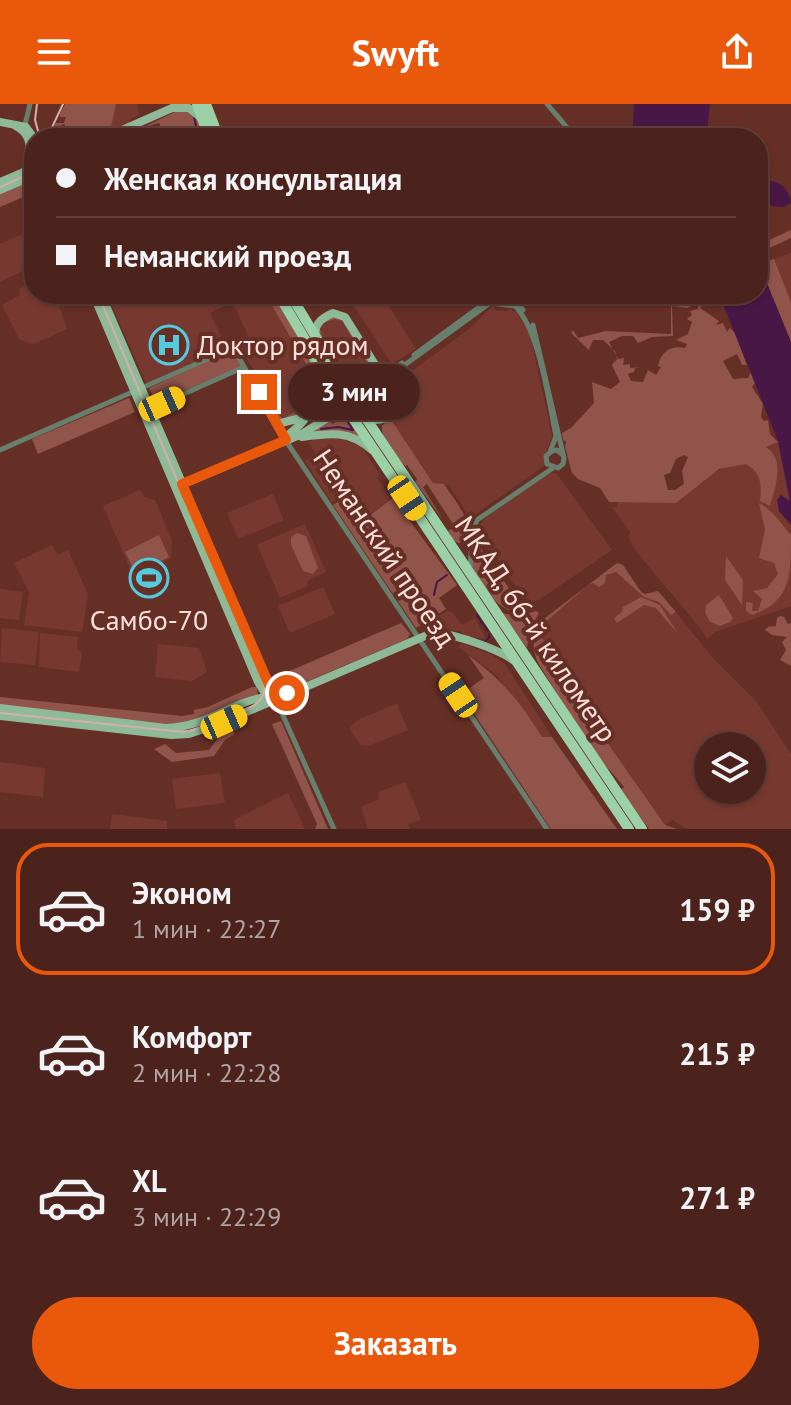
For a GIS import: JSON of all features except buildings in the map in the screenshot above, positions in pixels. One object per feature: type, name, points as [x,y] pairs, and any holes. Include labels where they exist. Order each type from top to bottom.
[{"type":"highway","points":[[202,105],[205,128]]},
{"type":"highway","points":[[202,105],[214,128]]},
{"type":"highway","points":[[285,304],[315,350]]},
{"type":"highway","points":[[296,305],[315,350]]},
{"type":"highway","name":"МКАД, 66-й километр","points":[[315,350],[355,402],[481,590],[617,802]]},
{"type":"highway","name":"МКАД, 66-й километр","points":[[315,350],[385,467],[526,676],[617,802]]},
{"type":"highway","points":[[617,802],[629,829]]},
{"type":"highway","points":[[617,802],[642,829]]},
{"type":"main road","points":[[127,128],[178,106],[189,108],[202,120]]},
{"type":"main road","points":[[0,122],[24,130]]},
{"type":"main road","points":[[0,182],[24,172]]},
{"type":"main road","points":[[0,190],[24,179]]},
{"type":"main road","points":[[98,304],[271,695]]},
{"type":"main road","points":[[105,304],[138,390]]},
{"type":"main road","points":[[287,439],[308,415],[316,399],[319,382],[315,330],[317,323],[333,313],[343,315],[376,363],[378,377],[368,389]]},
{"type":"main road","points":[[178,484],[304,433],[392,372],[408,380],[413,390],[411,399],[388,417],[373,420],[355,402]]},
{"type":"main road","points":[[277,424],[308,415]]},
{"type":"main road","name":"Неманский проезд","points":[[277,424],[287,439]]},
{"type":"main road","points":[[304,433],[344,434],[361,441],[378,456]]},
{"type":"main road","points":[[0,716],[183,735],[206,729],[271,695],[419,638],[437,633],[483,643],[491,637],[485,615]]},
{"type":"main road","points":[[468,640],[510,658],[526,676]]},
{"type":"main road","points":[[0,708],[176,728],[201,723],[254,700],[260,693],[271,695]]},
{"type":"street","points":[[547,104],[567,128]]},
{"type":"street","points":[[392,372],[484,304]]},
{"type":"street","points":[[376,363],[392,372],[489,304]]},
{"type":"street","points":[[498,304],[516,307],[531,330],[556,436],[546,461],[553,468]]},
{"type":"street","points":[[481,590],[470,563],[477,520],[553,468],[561,466],[564,457],[534,329],[518,304]]},
{"type":"street","points":[[296,305],[310,320],[324,318]]},
{"type":"street","name":"Неманский проезд","points":[[138,390],[217,355],[231,344],[277,424]]},
{"type":"street","points":[[408,380],[405,369],[409,362]]},
{"type":"street","points":[[147,410],[244,367]]},
{"type":"street","points":[[0,450],[138,390]]},
{"type":"street","points":[[384,445],[379,430],[388,417]]},
{"type":"street","name":"Неманский проезд","points":[[287,439],[547,829]]},
{"type":"street","points":[[550,452],[557,450],[564,457]]},
{"type":"street","points":[[271,695],[334,829]]},
{"type":"shaded area","points":[[65,104],[116,104],[111,128],[66,128],[64,124],[53,128],[56,123],[64,123],[66,117],[60,117]]},
{"type":"shaded area","points":[[116,104],[137,104],[139,115],[130,122],[111,128]]},
{"type":"shaded area","points":[[634,104],[710,104],[707,128],[633,128]]},
{"type":"shaded area","points":[[181,109],[196,116],[201,128],[162,128],[159,123],[142,128]]},
{"type":"shaded area","points":[[768,180],[784,187],[791,203],[784,207],[771,206],[768,202]]},
{"type":"shaded area","points":[[24,183],[24,197],[0,207],[0,193]]},
{"type":"shaded area","points":[[791,230],[791,238],[768,249],[768,240]]},
{"type":"shaded area","points":[[24,234],[24,271],[0,282],[0,244]]},
{"type":"shaded area","points":[[791,253],[791,302],[774,259]]},
{"type":"shaded area","points":[[774,259],[791,302],[791,342],[768,286],[768,261]]},
{"type":"shaded area","points":[[24,286],[24,304],[58,304],[67,329],[32,345],[19,339],[2,305],[20,295],[19,289]]},
{"type":"shaded area","points":[[768,286],[791,342],[791,525],[779,511],[777,500],[781,495],[790,501],[778,441],[723,304],[768,304]]},
{"type":"shaded area","points":[[111,304],[228,304],[210,313],[226,346],[216,355],[147,385]]},
{"type":"shaded area","points":[[228,304],[271,304],[309,369],[313,382],[309,405],[304,413],[282,419],[238,344],[249,338],[234,305]]},
{"type":"shaded area","points":[[271,304],[279,304],[300,338],[314,370],[316,386],[313,402],[304,417],[279,420],[266,392],[282,419],[301,409],[304,413],[311,397],[309,369]]},
{"type":"shaded area","points":[[353,304],[387,304],[416,349],[392,364]]},
{"type":"shaded area","points":[[671,304],[694,304],[687,308],[672,306],[673,336],[652,337],[638,343],[633,336],[622,336],[609,342],[613,349],[603,340],[593,340],[589,350],[571,333],[573,330],[578,338],[606,331],[671,334]]},
{"type":"shaded area","points":[[698,304],[703,304],[700,308],[719,321],[716,325],[723,323],[727,332],[730,328],[735,333],[747,365],[742,365],[737,354],[723,361],[733,379],[748,378],[751,371],[755,383],[752,387],[763,404],[761,417],[764,421],[768,420],[770,434],[778,442],[766,447],[772,452],[777,466],[770,506],[760,501],[759,480],[755,471],[746,464],[719,469],[676,503],[609,502],[600,488],[578,479],[572,473],[562,433],[571,428],[594,403],[592,382],[611,389],[620,382],[612,365],[617,359],[616,355],[618,359],[624,358],[623,365],[641,367],[628,374],[631,381],[643,382],[648,370],[656,375],[664,353],[685,348],[687,344],[676,340],[688,334],[692,322],[687,319],[692,315],[690,311],[698,309]],"holes":[[[684,455],[688,457],[682,471],[684,484],[675,490],[668,490],[664,475],[670,473],[676,459]]]},
{"type":"shaded area","points":[[493,306],[496,311],[517,310],[528,326],[552,436],[545,454],[545,465],[470,518],[449,485],[433,483],[392,421],[414,408],[421,397],[420,385],[412,371],[469,329]]},
{"type":"shaded area","points":[[333,316],[342,318],[376,374],[365,384],[361,380],[358,384],[364,396],[372,398],[375,396],[371,390],[398,374],[410,387],[409,400],[378,420],[367,411],[341,372],[353,385],[372,371],[342,321],[335,319],[324,323],[320,329],[323,338],[320,339],[317,328]]},
{"type":"shaded area","points":[[335,318],[341,320],[372,371],[353,385],[321,335],[321,326]]},
{"type":"shaded area","points":[[233,350],[242,366],[156,403],[149,388]]},
{"type":"shaded area","points":[[320,377],[361,438],[340,431],[312,433],[330,419],[332,424],[336,422],[337,418],[328,405],[310,421],[305,421]]},
{"type":"shaded area","points":[[129,398],[135,412],[38,454],[32,439]]},
{"type":"shaded area","points":[[390,418],[433,483],[444,484],[458,504],[468,526],[466,541],[453,541],[448,531],[455,527],[427,484],[423,487],[443,520],[415,482],[417,479],[407,465],[390,447],[382,426]]},
{"type":"shaded area","points":[[338,437],[360,444],[380,475],[377,478],[392,499],[365,517],[348,493],[332,503],[305,461],[316,454],[308,442]]},
{"type":"shaded area","points":[[778,442],[790,502],[779,511],[791,525],[791,606],[715,632],[707,639],[635,550],[628,536],[631,533],[612,507],[617,507],[618,498],[673,492]]},
{"type":"shaded area","points":[[556,473],[612,550],[539,600],[528,603],[478,530],[484,519],[546,474]]},
{"type":"shaded area","points":[[140,490],[145,497],[155,500],[172,540],[171,558],[134,578],[103,506]]},
{"type":"shaded area","points":[[273,494],[284,520],[238,539],[227,513]]},
{"type":"shaded area","points":[[350,494],[366,518],[393,498],[457,585],[439,598],[446,609],[416,628],[333,505]]},
{"type":"shaded area","points":[[759,503],[773,513],[791,535],[790,563],[781,595],[765,609],[752,615],[746,611],[746,602],[753,603],[752,611],[758,611],[762,599],[753,591],[767,588],[778,574],[774,563],[759,558],[765,529]]},
{"type":"shaded area","points":[[305,524],[326,572],[307,581],[308,586],[280,598],[257,545]]},
{"type":"shaded area","points":[[297,533],[306,536],[318,568],[313,574],[303,571],[291,545],[291,537]]},
{"type":"shaded area","points":[[159,535],[169,557],[136,574],[125,552]]},
{"type":"shaded area","points":[[475,540],[520,604],[536,608],[514,612],[497,602],[471,566]]},
{"type":"shaded area","points":[[52,545],[58,555],[68,550],[88,594],[82,632],[24,625],[29,592],[14,563]]},
{"type":"shaded area","points":[[726,556],[743,580],[742,605],[725,580]]},
{"type":"shaded area","points":[[617,563],[623,565],[643,594],[659,592],[714,659],[756,701],[791,754],[791,829],[686,829],[673,820],[665,825],[536,632],[547,616]]},
{"type":"shaded area","points":[[617,563],[623,565],[641,592],[658,591],[676,612],[671,615],[659,602],[644,597],[616,572],[606,575],[605,583],[599,587],[593,583],[589,585]]},
{"type":"shaded area","points":[[323,587],[335,614],[290,633],[278,606]]},
{"type":"shaded area","points":[[586,587],[538,632],[602,735],[665,825],[677,829],[649,829],[620,790],[624,787],[573,720],[538,663],[534,640],[540,624]]},
{"type":"shaded area","points":[[0,589],[23,592],[19,620],[0,618]]},
{"type":"shaded area","points":[[719,595],[733,618],[720,626],[709,621],[705,611],[706,605]]},
{"type":"shaded area","points":[[641,597],[660,605],[678,634],[656,608],[644,605],[617,623],[614,618],[623,607]]},
{"type":"shaded area","points":[[447,611],[452,612],[462,625],[475,618],[486,639],[465,636],[461,631],[431,629],[428,622]]},
{"type":"shaded area","points":[[536,611],[539,613],[530,630],[527,648],[502,613],[519,616]]},
{"type":"shaded area","points":[[780,616],[788,624],[791,623],[791,666],[780,660],[786,650],[782,642],[787,637],[772,635],[765,630],[776,626]]},
{"type":"shaded area","points":[[401,623],[410,634],[407,639],[282,692],[276,690],[271,679]]},
{"type":"shaded area","points":[[2,628],[39,632],[35,665],[0,662]]},
{"type":"shaded area","points":[[40,633],[78,637],[77,648],[82,653],[79,672],[39,667]]},
{"type":"shaded area","points":[[462,643],[505,664],[552,737],[542,737],[495,674],[458,647]]},
{"type":"shaded area","points":[[158,644],[199,648],[207,672],[192,681],[155,677]]},
{"type":"shaded area","points":[[468,655],[510,692],[542,737],[552,737],[617,829],[551,829],[461,694],[484,678]]},
{"type":"shaded area","points":[[257,687],[258,695],[205,720],[167,725],[0,706],[0,697],[182,716],[194,714],[194,710]]},
{"type":"shaded area","points":[[397,703],[408,730],[368,746],[361,745],[349,728],[358,720]]},
{"type":"shaded area","points":[[281,721],[328,829],[315,829],[317,824],[272,724]]},
{"type":"shaded area","points":[[232,728],[235,734],[225,740],[214,756],[172,762],[154,749],[165,744],[176,753],[209,750],[225,729]]},
{"type":"shaded area","points":[[0,762],[45,768],[43,797],[0,792]]},
{"type":"shaded area","points":[[220,773],[225,803],[176,809],[172,779]]},
{"type":"shaded area","points":[[405,782],[421,819],[408,825],[410,829],[368,829],[361,807],[379,799],[378,792]]},
{"type":"shaded area","points":[[288,793],[305,829],[236,829],[234,820]]},
{"type":"shaded area","points":[[112,814],[167,821],[167,829],[110,829]]},
{"type":"waterway","points":[[194,117],[195,128]]},
{"type":"waterway","points":[[396,379],[405,385],[407,396]]},
{"type":"waterway","points":[[362,401],[370,413]]},
{"type":"waterway","points":[[382,415],[404,401]]},
{"type":"waterway","points":[[321,429],[338,427],[353,430],[343,414]]},
{"type":"waterway","points":[[434,595],[437,582],[447,575]]},
{"type":"waterway","points":[[477,615],[488,631]]},
{"type":"waterway","points":[[485,641],[489,634]]},
{"type":"tram line","points":[[37,104],[37,128]]},
{"type":"tram line","points":[[52,128],[63,104]]},
{"type":"tram line","points":[[0,187],[24,176]]},
{"type":"tram line","points":[[0,713],[183,732],[245,710],[259,701],[264,693],[264,684],[102,304]]},
{"type":"place","name":"Доктор рядом","points":[[169,345]]},
{"type":"place","name":"Самбо-70","points":[[149,578]]},
{"type":"route","points":[[259,392],[286,440],[182,484],[274,697],[287,693]]}]
